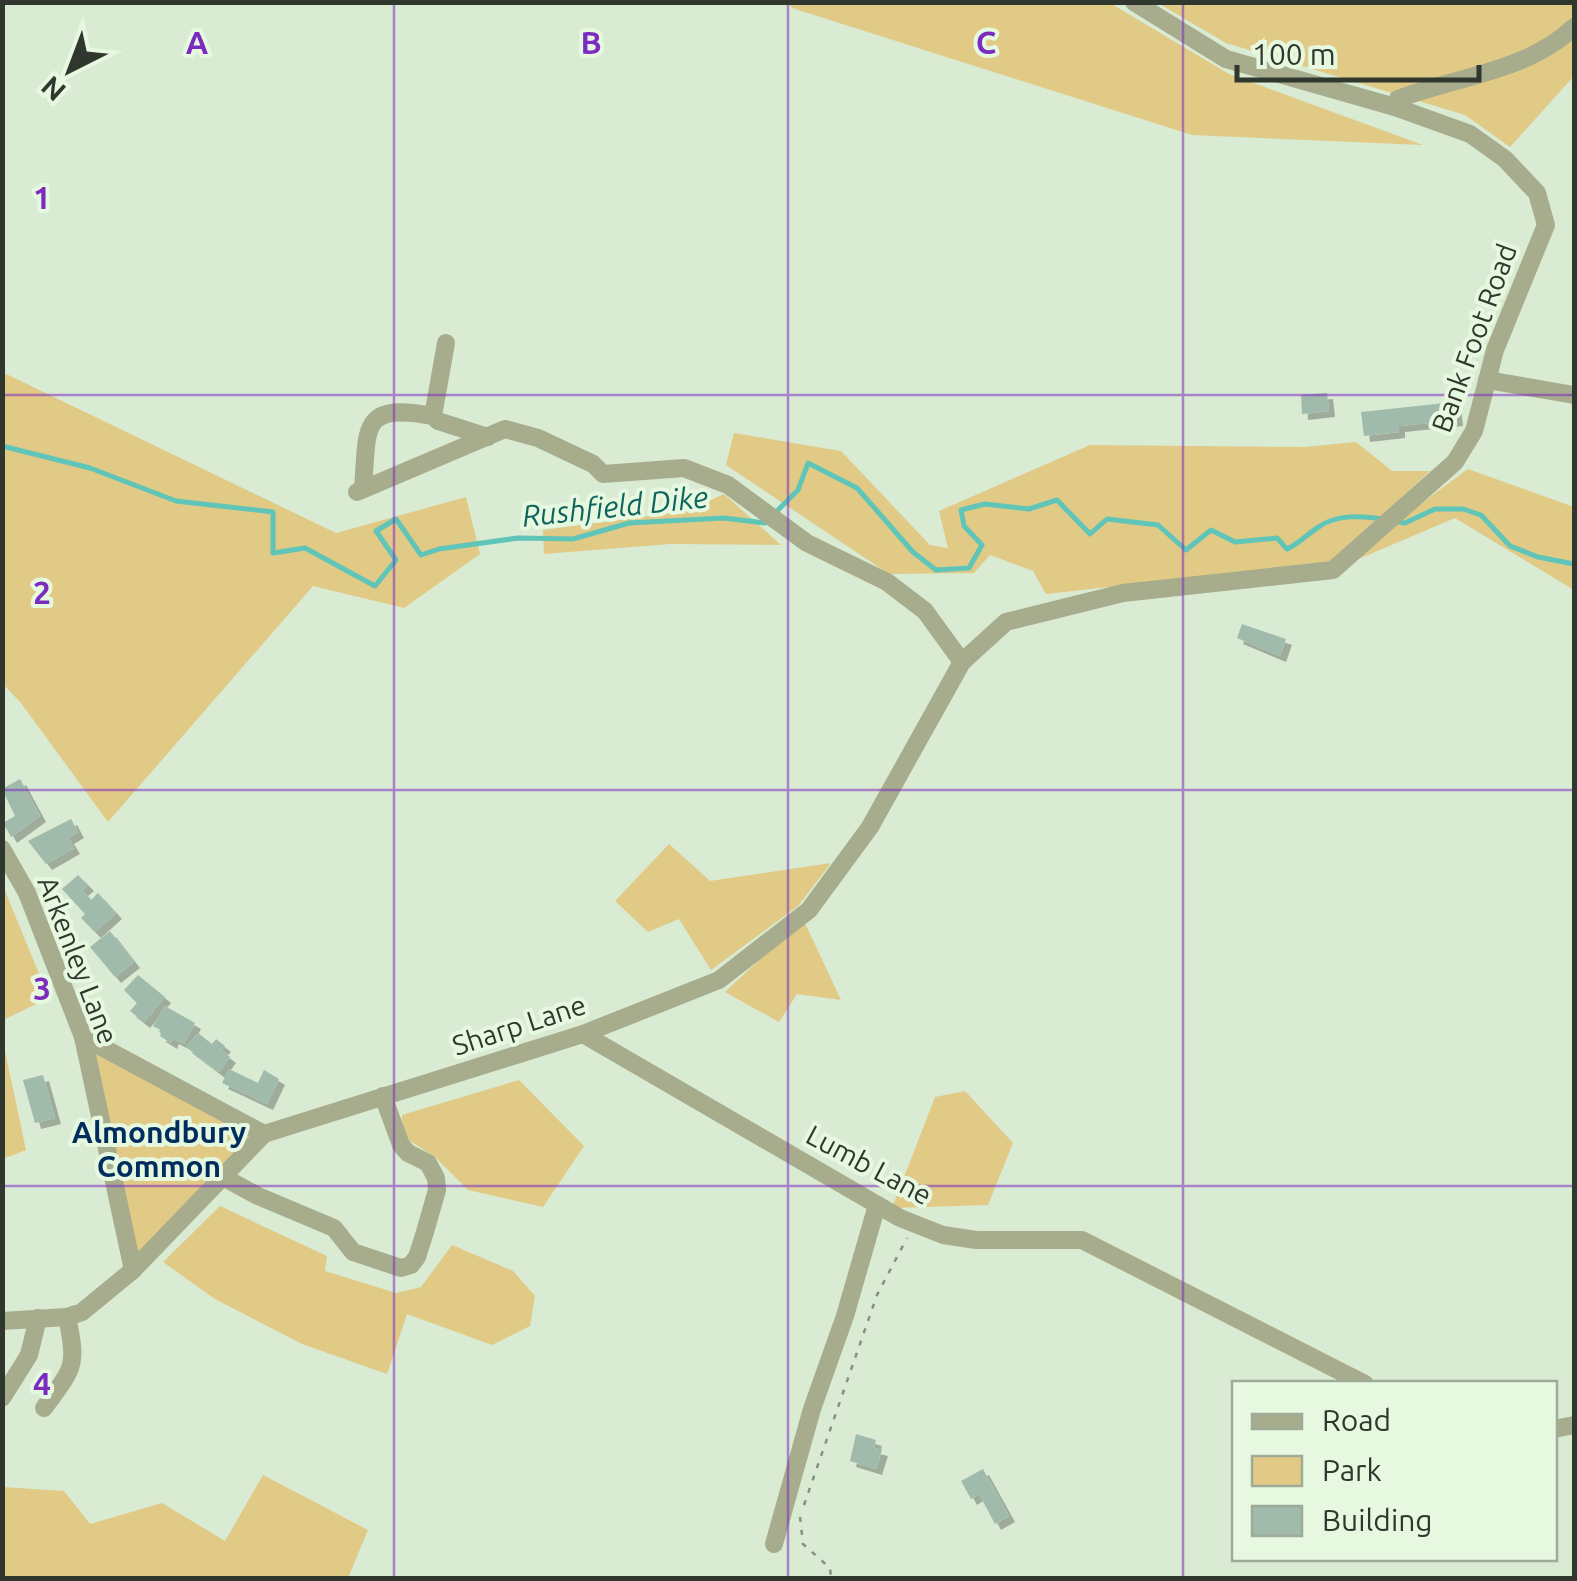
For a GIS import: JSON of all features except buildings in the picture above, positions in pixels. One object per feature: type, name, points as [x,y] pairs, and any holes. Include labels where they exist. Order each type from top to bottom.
[{"type":"street","name":"Bank Foot Road","points":[[962,662],[1006,622],[1123,593],[1334,570],[1456,462],[1474,431],[1495,350],[1546,225],[1537,193],[1505,159],[1470,134],[1395,107],[1226,59],[1134,2]]},
{"type":"street","points":[[1395,107],[1398,99],[1431,86],[1516,64],[1563,38],[1574,27]]},
{"type":"street","points":[[433,416],[446,342]]},
{"type":"street","points":[[1487,380],[1574,394]]},
{"type":"street","points":[[488,437],[408,411],[378,416],[366,441],[360,491],[488,437],[505,429],[538,438],[593,464],[603,474],[684,468],[728,485],[817,549],[887,582],[925,611],[962,662]]},
{"type":"street","name":"Sharp Lane","points":[[67,1317],[82,1312],[133,1270],[264,1134],[583,1034],[719,980],[810,910],[870,827],[962,662]]},
{"type":"street","name":"Arkenley Lane","points":[[2,848],[26,894],[83,1037],[133,1270]]},
{"type":"street","name":"Lumb Lane","points":[[583,1034],[900,1218],[943,1235],[976,1240],[1082,1240],[1359,1381]]},
{"type":"street","points":[[83,1037],[264,1134]]},
{"type":"street","points":[[223,1177],[334,1228],[353,1252],[401,1268],[411,1264],[425,1232],[437,1190],[436,1178],[428,1163],[408,1154],[401,1145],[383,1096]]},
{"type":"street","points":[[774,1544],[877,1205]]},
{"type":"street","points":[[2,1321],[67,1317],[72,1369],[44,1408]]},
{"type":"street","points":[[2,1398],[29,1355],[38,1318]]},
{"type":"path","points":[[831,1578],[830,1568],[804,1544],[800,1518],[877,1294],[916,1222]]},
{"type":"green space","points":[[789,3],[1110,3],[1229,74],[1423,145],[1192,135],[792,8]]},
{"type":"green space","points":[[1158,3],[1574,3],[1574,76],[1510,147],[1465,115],[1226,43]]},
{"type":"green space","points":[[2,372],[336,533],[466,497],[480,554],[404,608],[313,586],[108,822],[3,684]]},
{"type":"green space","points":[[734,433],[841,451],[930,545],[948,548],[939,511],[1090,445],[1304,447],[1356,442],[1392,471],[1430,471],[1332,562],[1046,594],[1033,571],[990,555],[974,573],[889,574],[726,465]]},
{"type":"green space","points":[[1468,469],[1574,507],[1574,590],[1455,518],[1328,572]]},
{"type":"green space","points":[[724,494],[781,545],[670,544],[544,554],[543,530],[687,511]]},
{"type":"green space","points":[[669,844],[710,881],[831,863],[798,906],[711,970],[679,919],[648,932],[615,901]]},
{"type":"green space","points":[[3,886],[49,998],[2,1020]]},
{"type":"green space","points":[[803,919],[841,1000],[797,994],[779,1022],[725,992]]},
{"type":"green space","name":"Almondbury Common","points":[[82,1038],[262,1134],[130,1271]]},
{"type":"green space","points":[[2,1042],[26,1150],[3,1159]]},
{"type":"green space","points":[[519,1080],[584,1146],[543,1207],[468,1190],[435,1157],[401,1135],[402,1115]]},
{"type":"green space","points":[[965,1091],[1013,1143],[988,1205],[892,1208],[935,1097]]},
{"type":"green space","points":[[220,1206],[327,1256],[325,1271],[396,1293],[421,1287],[452,1245],[513,1271],[535,1296],[530,1326],[492,1345],[407,1314],[387,1374],[302,1344],[215,1299],[163,1262]]},
{"type":"green space","points":[[263,1475],[368,1530],[348,1578],[3,1578],[3,1487],[64,1491],[90,1524],[162,1503],[225,1541]]},
{"type":"waterway","name":"Rushfield Dike","points":[[2,446],[90,468],[176,501],[273,512],[273,553],[305,548],[375,586],[396,560],[376,531],[396,519],[421,555],[518,538],[573,539],[629,523],[724,518],[765,523],[798,490],[808,463],[857,488],[913,552],[936,570],[969,568],[982,545],[964,526],[961,510],[985,504],[1029,509],[1057,500],[1090,534],[1107,519],[1158,525],[1186,550],[1211,530],[1235,542],[1277,538],[1287,549],[1334,519],[1382,519]]},
{"type":"waterway","name":"Rushfield Dike","points":[[1398,522],[1405,523],[1435,509],[1463,509],[1481,515],[1510,546],[1538,557],[1574,564]]},
{"type":"district","name":"Almondbury Common","points":[[159,1150]]}]
